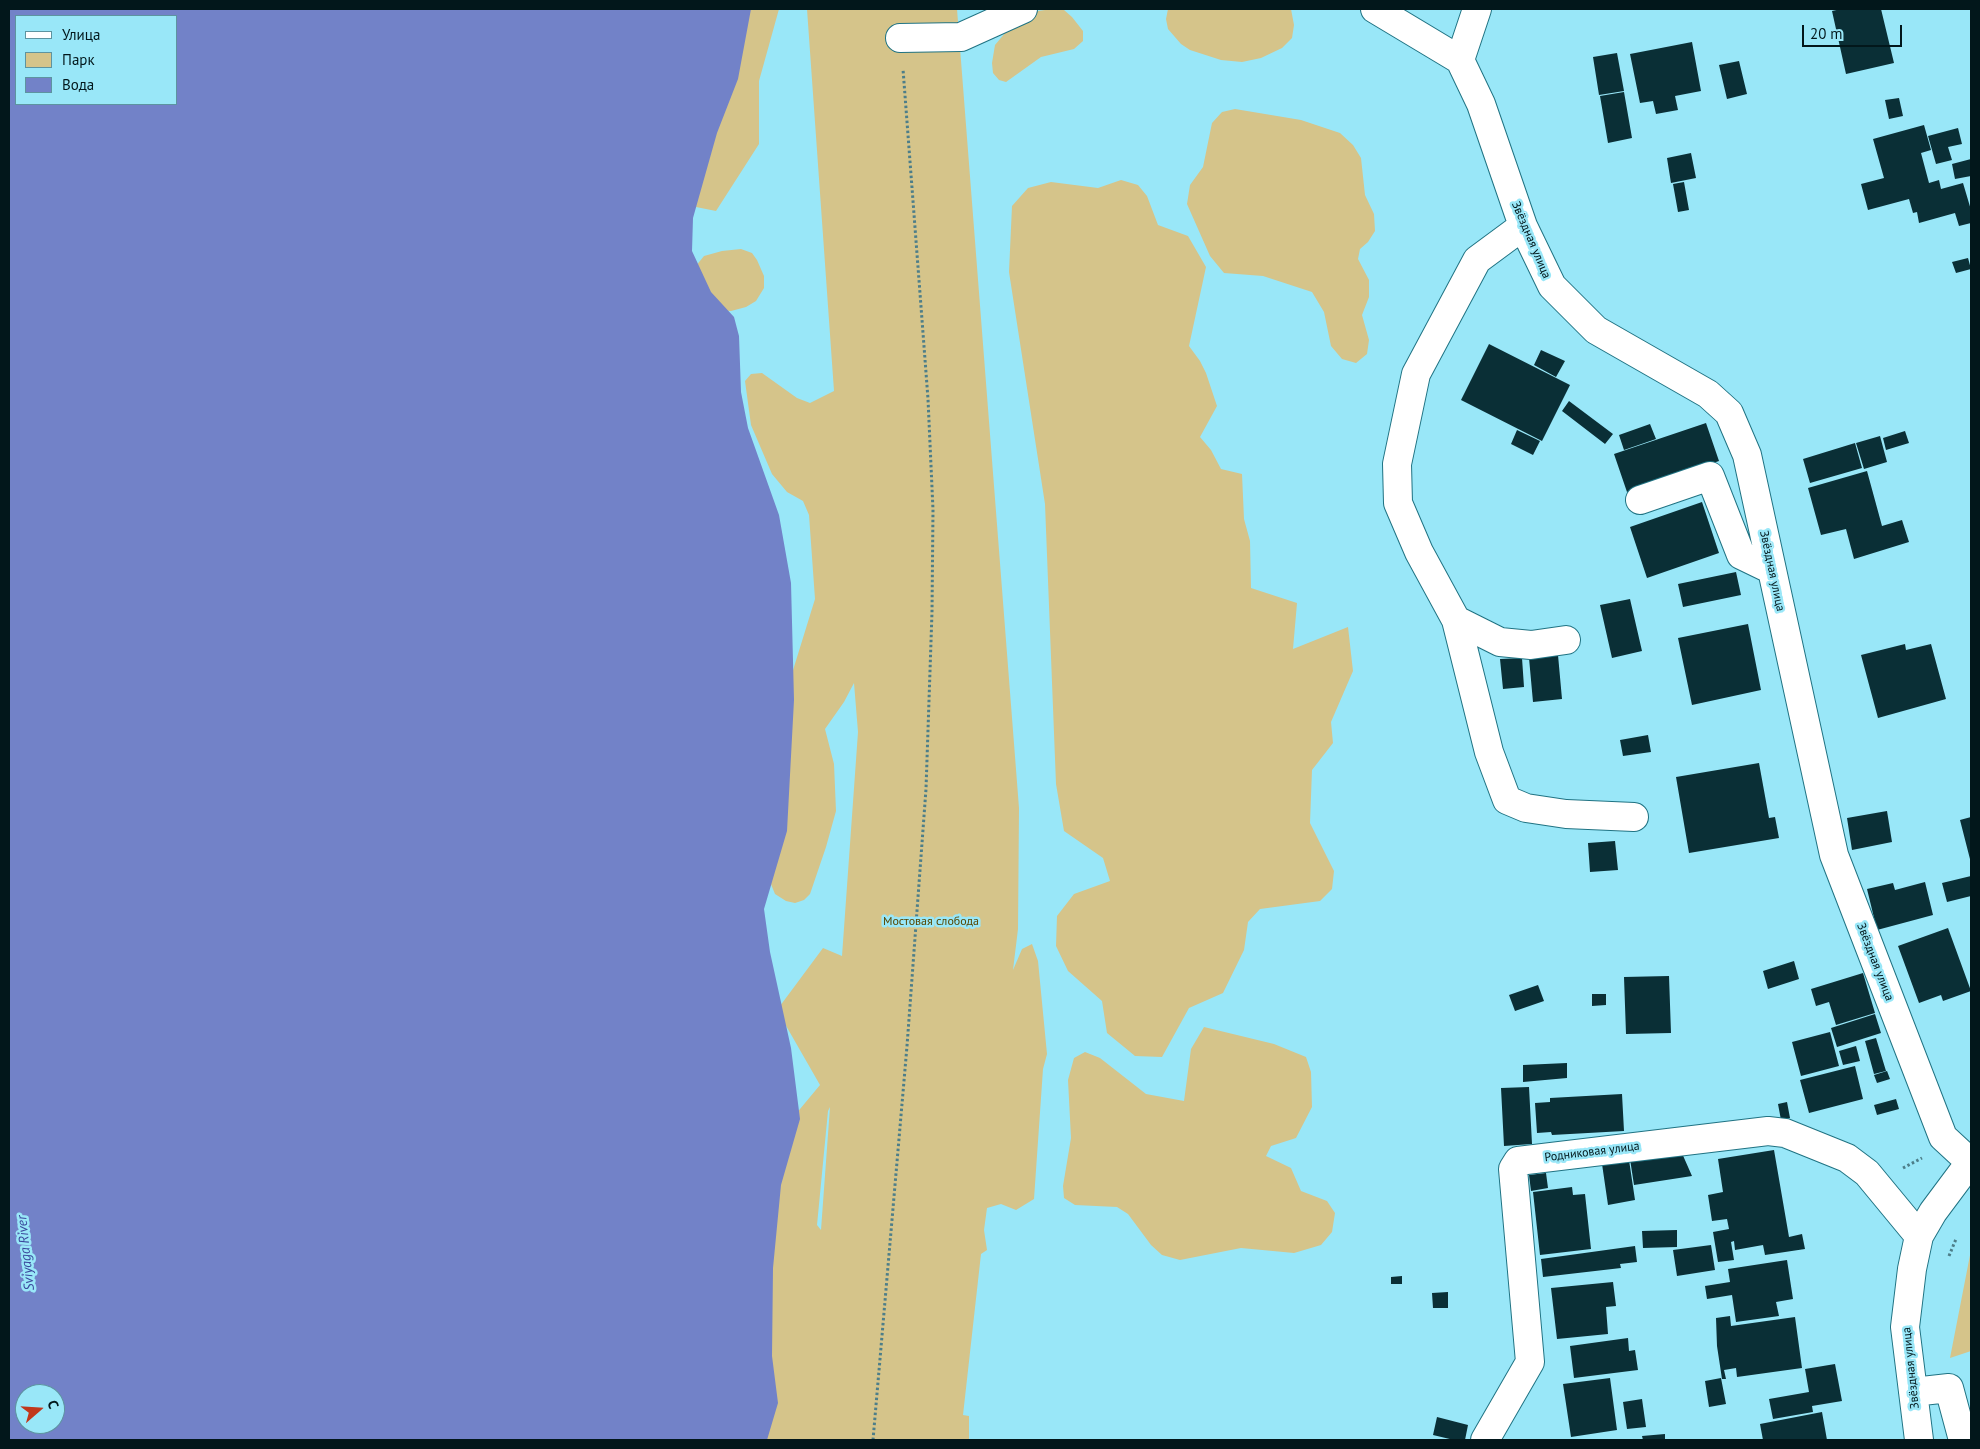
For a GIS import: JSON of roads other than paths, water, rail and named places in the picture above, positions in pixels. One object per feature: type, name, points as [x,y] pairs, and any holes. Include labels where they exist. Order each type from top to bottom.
[{"type":"street","points":[[900,38],[961,36],[1023,9]]},
{"type":"street","points":[[1375,9],[1460,60],[1477,9]]},
{"type":"street","name":"Звёздная улица","points":[[1460,60],[1481,104],[1523,226],[1552,286],[1596,330],[1708,394],[1729,413],[1747,455],[1834,855],[1943,1137],[1971,1161],[1933,1212],[1920,1236],[1912,1269],[1905,1327],[1919,1440]]},
{"type":"street","points":[[1523,226],[1477,260],[1416,374],[1397,464],[1398,503],[1418,552],[1456,620],[1489,752],[1507,800],[1526,808],[1566,814],[1634,816]]},
{"type":"street","points":[[1640,500],[1710,476],[1741,555],[1772,570]]},
{"type":"street","points":[[1456,620],[1500,642],[1531,645],[1566,640]]},
{"type":"street","name":"Родниковая улица","points":[[1485,1440],[1530,1362],[1513,1169],[1518,1161],[1768,1131],[1785,1133],[1847,1158],[1867,1173],[1920,1236]]},
{"type":"street","points":[[1914,1392],[1949,1388],[1963,1440]]},
{"type":"water","name":"Sviyaga River","points":[[9,9],[751,9],[738,79],[717,133],[693,218],[692,251],[711,292],[734,317],[739,336],[741,392],[748,428],[779,515],[791,583],[794,700],[787,831],[764,909],[770,952],[791,1048],[800,1119],[781,1185],[773,1268],[772,1356],[778,1403],[767,1440],[9,1440]]},
{"type":"park label","name":"Мостовая слобода","points":[[931,922]]}]
